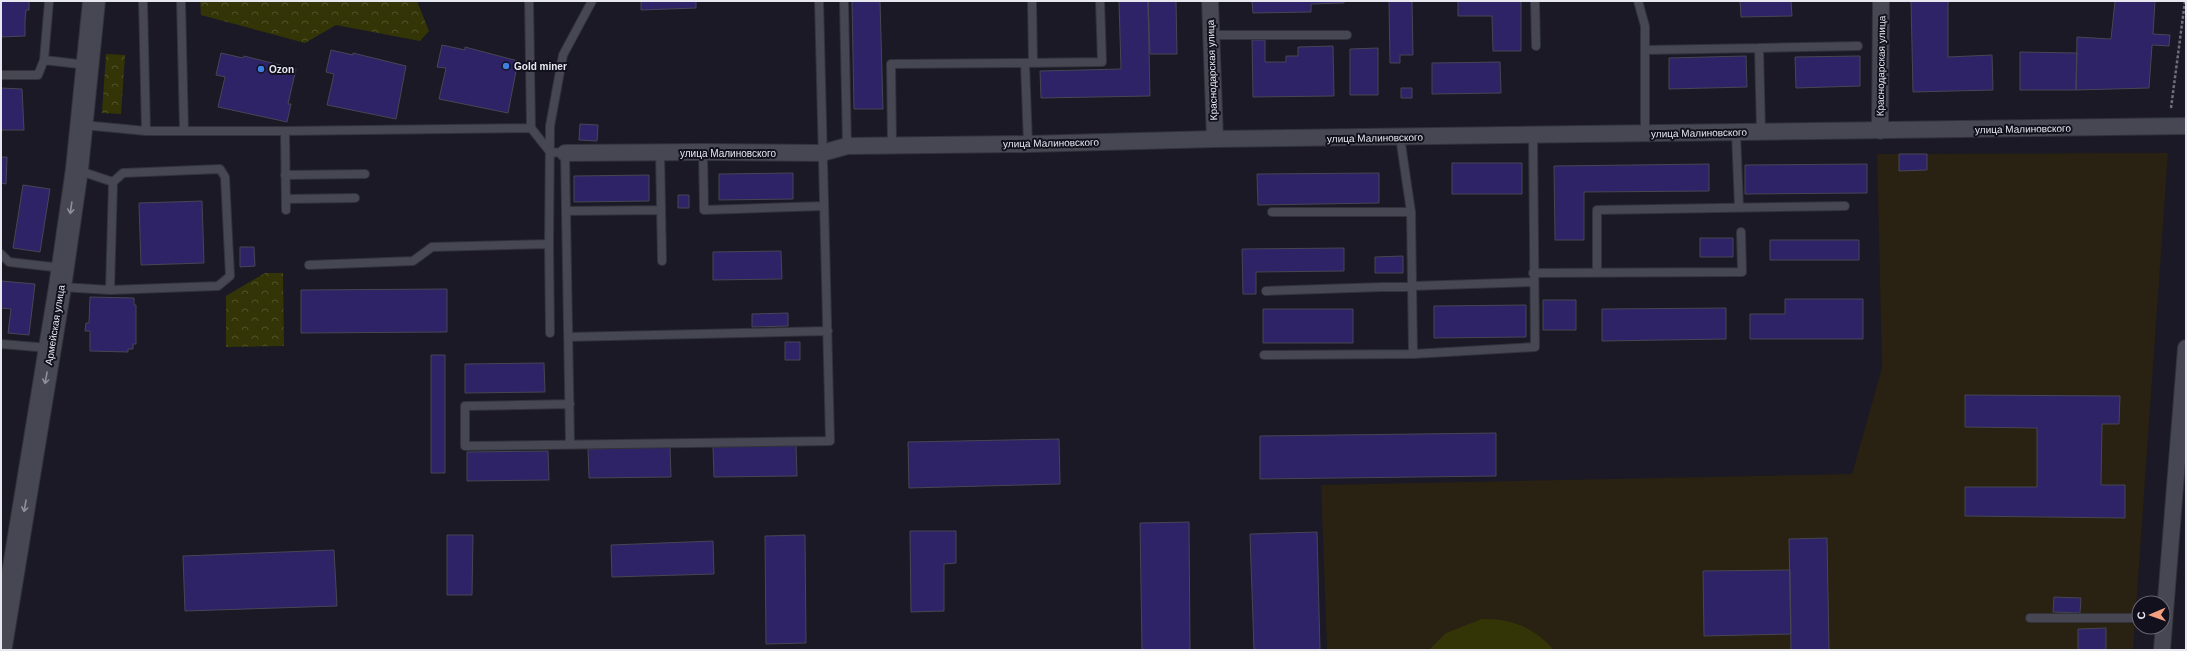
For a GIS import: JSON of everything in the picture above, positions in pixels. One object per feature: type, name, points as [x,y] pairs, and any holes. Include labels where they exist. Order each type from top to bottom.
[{"type":"street","name":"Армейская улица","points":[[1,646],[5,601],[51,348],[62,277],[77,169],[94,1]]},
{"type":"street","name":"Краснодарская улица","points":[[1210,1],[1215,139]]},
{"type":"street","name":"Краснодарская улица","points":[[1880,131],[1881,1]]},
{"type":"street","name":"улица Малиновского","points":[[558,153],[703,152],[822,154],[848,146],[1028,144],[1215,139],[1400,138],[1645,133],[2186,126]]},
{"type":"street","points":[[2161,595],[2186,348]]},
{"type":"street","points":[[2162,635],[2162,650]]},
{"type":"lane","points":[[1,75],[38,75],[44,60],[49,1]]},
{"type":"lane","points":[[142,1],[146,131]]},
{"type":"lane","points":[[181,1],[184,130]]},
{"type":"lane","points":[[529,1],[531,128]]},
{"type":"lane","points":[[570,443],[566,211],[558,153],[550,126],[563,55],[592,1]]},
{"type":"lane","points":[[570,404],[465,406],[465,446],[570,443],[830,441],[819,1]]},
{"type":"lane","points":[[844,1],[848,146]]},
{"type":"lane","points":[[1028,144],[1029,63],[1032,1]]},
{"type":"lane","points":[[892,146],[890,64],[1102,62],[1100,1]]},
{"type":"lane","points":[[1535,1],[1536,46]]},
{"type":"lane","points":[[1638,1],[1645,26],[1645,133]]},
{"type":"lane","points":[[1211,35],[1347,34]]},
{"type":"lane","points":[[1646,50],[1858,46]]},
{"type":"lane","points":[[1759,48],[1761,132]]},
{"type":"lane","points":[[44,60],[87,65]]},
{"type":"lane","points":[[81,124],[146,131],[531,128],[558,153]]},
{"type":"lane","points":[[285,131],[286,210]]},
{"type":"lane","points":[[1736,133],[1739,207]]},
{"type":"lane","points":[[1264,355],[1414,354],[1535,347],[1533,282],[1533,135]]},
{"type":"lane","points":[[1400,138],[1411,212],[1414,354]]},
{"type":"lane","points":[[703,152],[704,210],[824,206]]},
{"type":"lane","points":[[550,333],[549,244],[558,153]]},
{"type":"lane","points":[[660,153],[662,261]]},
{"type":"lane","points":[[77,169],[113,182]]},
{"type":"lane","points":[[1,254],[9,262],[110,290],[218,286],[230,276],[226,178],[220,169],[123,173],[113,182],[110,290]]},
{"type":"lane","points":[[285,175],[365,174]]},
{"type":"lane","points":[[286,199],[355,198]]},
{"type":"lane","points":[[1597,272],[1597,210],[1845,206]]},
{"type":"lane","points":[[566,211],[661,210]]},
{"type":"lane","points":[[1272,212],[1411,212]]},
{"type":"lane","points":[[1533,273],[1742,272],[1741,232]]},
{"type":"lane","points":[[309,265],[413,260],[432,247],[549,244]]},
{"type":"lane","points":[[1266,291],[1533,282]]},
{"type":"lane","points":[[568,337],[828,330]]},
{"type":"lane","points":[[1,344],[51,348]]},
{"type":"lane","points":[[2030,618],[2131,618]]},
{"type":"path","points":[[2172,108],[2185,1]]},
{"type":"shaded area","points":[[2168,153],[2137,595],[2131,595],[2131,635],[2134,635],[2133,650],[1327,650],[1321,485],[1852,474],[1882,368],[1877,154]]},
{"type":"green space","points":[[200,1],[417,1],[429,31],[420,41],[336,25],[305,43],[201,15]]},
{"type":"green space","points":[[106,54],[125,55],[121,114],[102,113]]},
{"type":"green space","points":[[265,273],[283,273],[284,346],[226,347],[226,296]]},
{"type":"green space","points":[[1482,619],[1503,620],[1522,626],[1539,636],[1554,650],[1429,650],[1446,633]]},
{"type":"building","points":[[1,1],[29,1],[29,10],[26,10],[25,36],[1,37]]},
{"type":"building","points":[[641,1],[696,1],[696,8],[641,10]]},
{"type":"building","points":[[852,1],[880,1],[883,109],[854,109]]},
{"type":"building","points":[[1119,1],[1148,1],[1150,96],[1041,98],[1040,71],[1121,69]]},
{"type":"building","points":[[1148,1],[1176,1],[1177,54],[1150,54]]},
{"type":"building","points":[[1252,1],[1344,1],[1344,3],[1311,4],[1311,12],[1253,13]]},
{"type":"building","points":[[1389,1],[1412,1],[1413,55],[1400,55],[1400,63],[1390,63]]},
{"type":"building","points":[[1458,1],[1521,1],[1521,51],[1493,51],[1492,16],[1458,16]]},
{"type":"building","points":[[1740,1],[1791,1],[1792,16],[1741,17]]},
{"type":"building","points":[[1911,1],[1948,1],[1948,57],[1992,55],[1993,90],[1913,92]]},
{"type":"building","points":[[2115,1],[2155,1],[2153,34],[2170,35],[2169,46],[2152,45],[2149,88],[2076,90],[2077,37],[2111,39]]},
{"type":"building","points":[[1252,40],[1265,40],[1265,62],[1286,62],[1286,56],[1298,56],[1298,47],[1333,46],[1334,96],[1253,97]]},
{"type":"building","points":[[442,45],[465,50],[465,47],[518,61],[508,113],[439,99],[446,68],[437,67]]},
{"type":"building","points":[[1378,48],[1378,95],[1350,95],[1350,49]]},
{"type":"building","points":[[331,50],[353,55],[353,53],[406,66],[396,119],[327,105],[334,74],[326,72]]},
{"type":"building","points":[[2020,52],[2077,53],[2076,90],[2020,90]]},
{"type":"building","points":[[221,53],[243,58],[244,56],[296,69],[288,104],[291,104],[287,122],[218,107],[225,77],[216,75]]},
{"type":"building","points":[[1746,56],[1747,87],[1669,89],[1669,58]]},
{"type":"building","points":[[1860,56],[1860,86],[1796,88],[1795,57]]},
{"type":"building","points":[[1500,62],[1501,93],[1432,94],[1432,63]]},
{"type":"building","points":[[1,88],[22,89],[24,130],[1,130]]},
{"type":"building","points":[[1401,88],[1412,88],[1412,98],[1401,98]]},
{"type":"building","points":[[580,124],[598,125],[597,141],[579,140]]},
{"type":"building","points":[[1899,154],[1927,154],[1927,170],[1899,171]]},
{"type":"building","points":[[1,157],[7,157],[6,184],[1,183]]},
{"type":"building","points":[[1452,163],[1522,163],[1522,194],[1452,194]]},
{"type":"building","points":[[1709,164],[1709,191],[1584,192],[1584,240],[1555,240],[1554,166]]},
{"type":"building","points":[[1867,164],[1867,193],[1745,194],[1745,165]]},
{"type":"building","points":[[793,173],[793,199],[719,200],[719,174]]},
{"type":"building","points":[[1379,173],[1379,203],[1258,205],[1257,174]]},
{"type":"building","points":[[649,175],[649,201],[574,202],[574,176]]},
{"type":"building","points":[[23,185],[50,189],[40,252],[13,248]]},
{"type":"building","points":[[678,195],[689,195],[689,208],[678,208]]},
{"type":"building","points":[[202,201],[204,263],[141,265],[139,203]]},
{"type":"building","points":[[1700,238],[1733,238],[1733,257],[1700,257]]},
{"type":"building","points":[[1770,240],[1859,240],[1859,260],[1770,260]]},
{"type":"building","points":[[240,247],[254,247],[255,266],[240,267]]},
{"type":"building","points":[[1344,248],[1344,271],[1256,272],[1256,294],[1243,294],[1242,249]]},
{"type":"building","points":[[781,251],[782,279],[713,280],[713,252]]},
{"type":"building","points":[[1403,256],[1403,273],[1375,273],[1375,257]]},
{"type":"building","points":[[1,281],[35,284],[29,335],[8,333],[11,309],[1,308]]},
{"type":"building","points":[[447,289],[447,332],[301,333],[301,290]]},
{"type":"building","points":[[90,297],[134,298],[134,305],[136,305],[136,344],[133,344],[133,349],[128,349],[128,352],[90,351],[90,331],[85,331],[86,323],[89,323]]},
{"type":"building","points":[[1785,299],[1863,299],[1863,339],[1750,339],[1750,314],[1785,314]]},
{"type":"building","points":[[1543,300],[1576,300],[1576,330],[1543,330]]},
{"type":"building","points":[[1526,305],[1526,337],[1434,338],[1434,306]]},
{"type":"building","points":[[1726,308],[1726,339],[1602,341],[1602,309]]},
{"type":"building","points":[[1263,309],[1353,309],[1353,343],[1263,343]]},
{"type":"building","points":[[788,313],[788,326],[752,327],[752,314]]},
{"type":"building","points":[[785,342],[800,342],[800,360],[785,360]]},
{"type":"building","points":[[431,355],[445,355],[445,473],[431,473]]},
{"type":"building","points":[[544,363],[545,392],[465,393],[465,364]]},
{"type":"building","points":[[1965,395],[2120,396],[2119,424],[2102,424],[2101,485],[2125,485],[2125,518],[1965,516],[1965,487],[2037,487],[2037,428],[1965,427]]},
{"type":"building","points":[[1496,433],[1496,476],[1260,479],[1260,436]]},
{"type":"building","points":[[1059,439],[1060,484],[909,488],[908,442]]},
{"type":"building","points":[[796,445],[797,476],[714,477],[713,447]]},
{"type":"building","points":[[670,447],[671,477],[589,478],[588,449]]},
{"type":"building","points":[[548,451],[549,480],[467,481],[467,452]]},
{"type":"building","points":[[1189,522],[1190,650],[1142,650],[1140,523]]},
{"type":"building","points":[[910,531],[956,531],[956,563],[944,564],[944,611],[911,612]]},
{"type":"building","points":[[1317,532],[1320,650],[1254,650],[1250,534]]},
{"type":"building","points":[[447,535],[473,535],[472,595],[447,595]]},
{"type":"building","points":[[805,535],[806,643],[766,644],[765,536]]},
{"type":"building","points":[[1827,538],[1829,650],[1791,650],[1789,539]]},
{"type":"building","points":[[713,541],[714,574],[612,577],[611,545]]},
{"type":"building","points":[[334,550],[337,606],[185,611],[183,556]]},
{"type":"building","points":[[1790,570],[1791,634],[1704,636],[1703,571]]},
{"type":"building","points":[[2054,597],[2081,598],[2080,613],[2053,612]]},
{"type":"building","points":[[2106,628],[2106,650],[2078,650],[2078,629]]},
{"type":"place","name":"Gold miner","points":[[506,66]]},
{"type":"place","name":"Ozon","points":[[261,69]]}]
